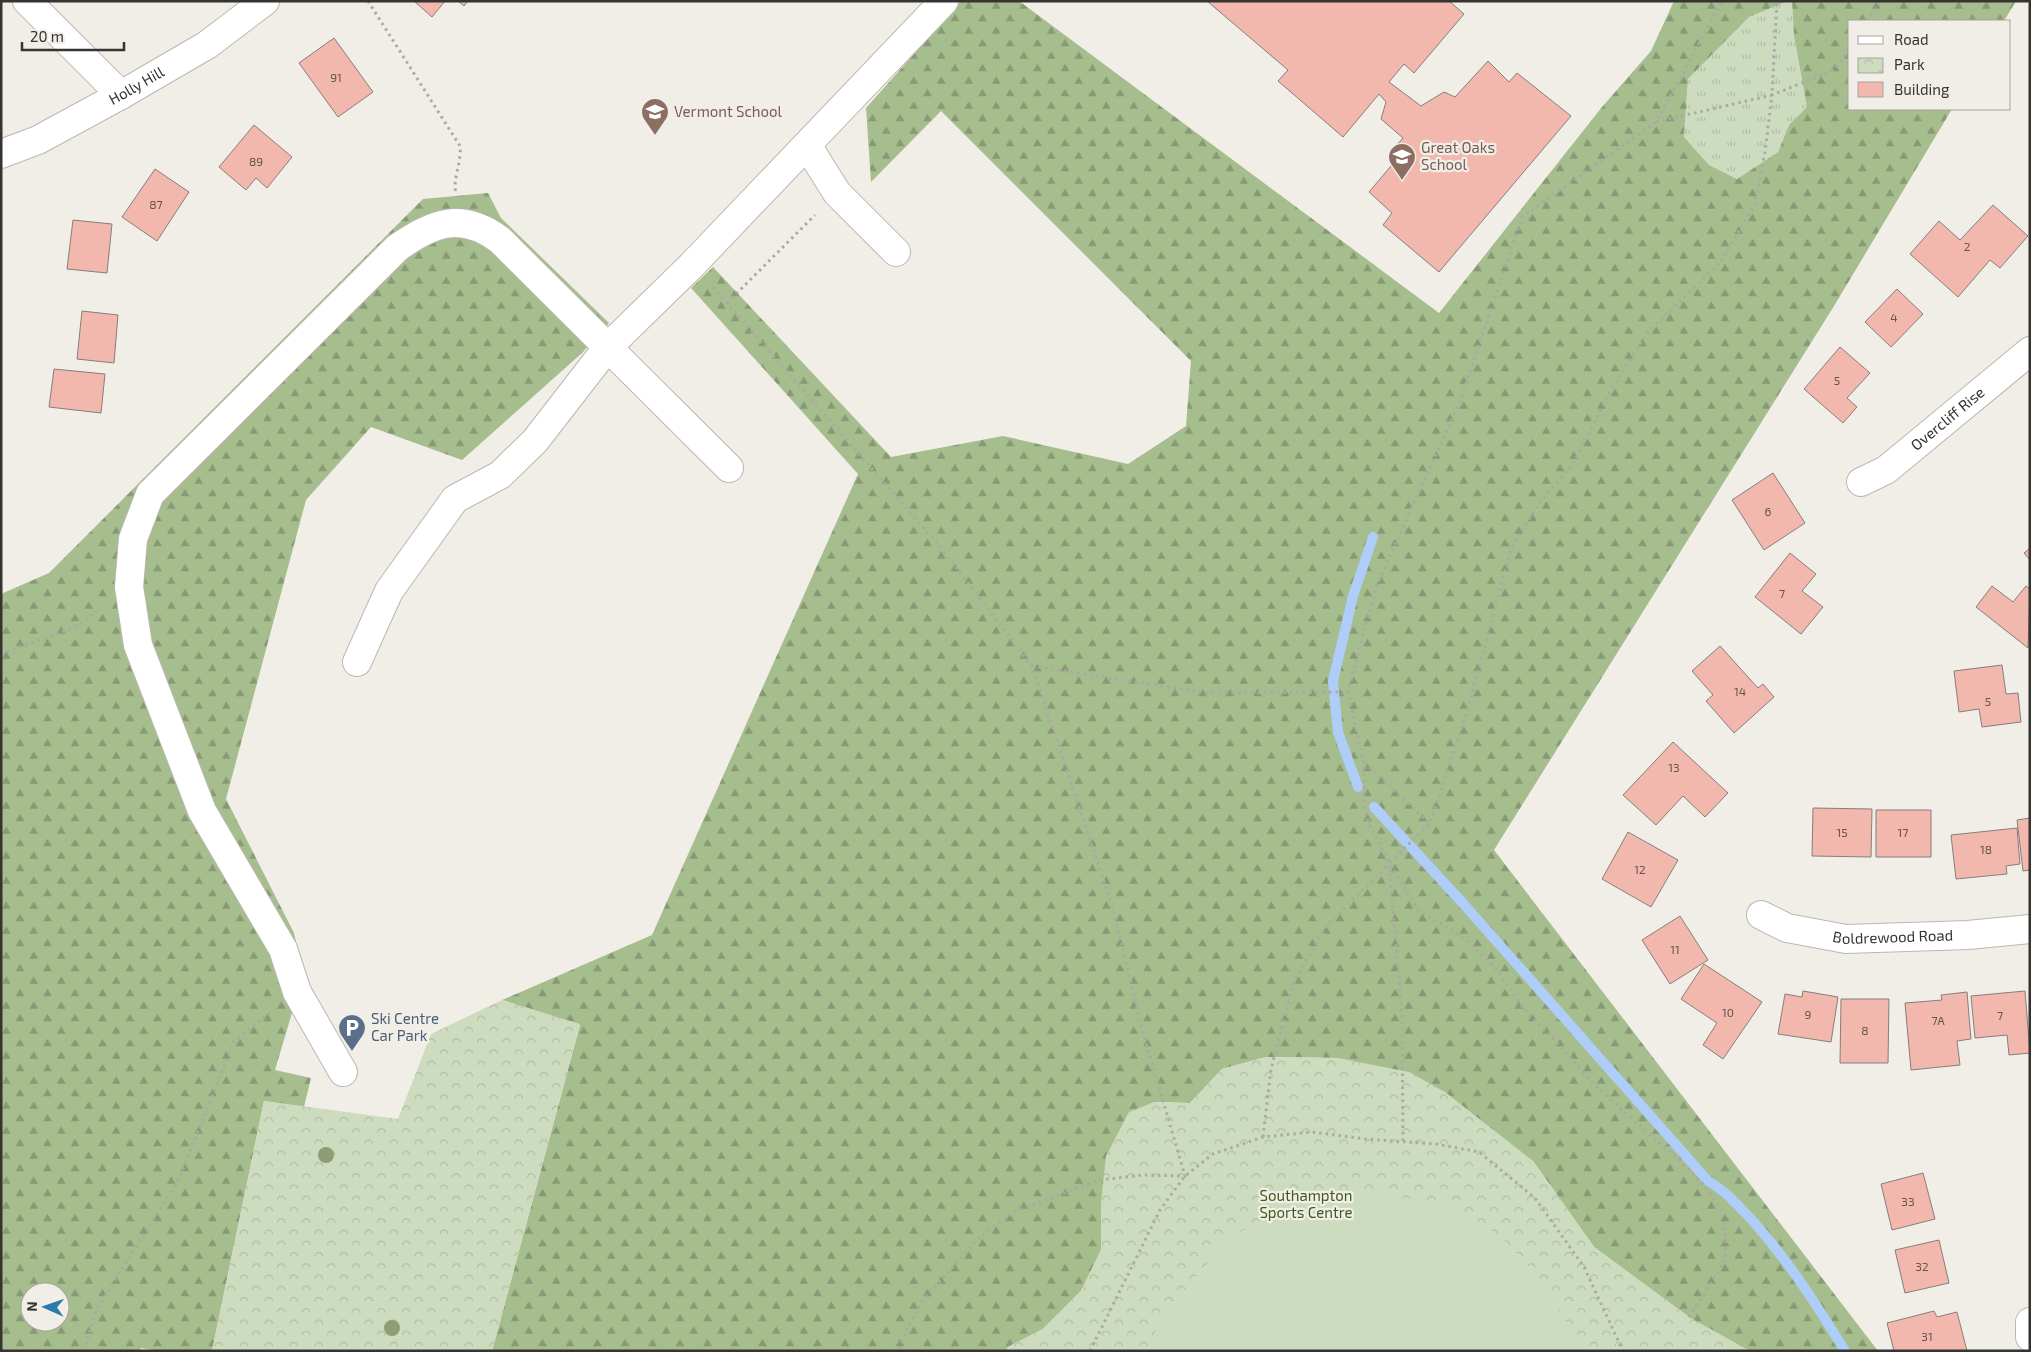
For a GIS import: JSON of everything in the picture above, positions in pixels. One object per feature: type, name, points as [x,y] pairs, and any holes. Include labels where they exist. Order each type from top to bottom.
[{"type":"street","points":[[26,1],[121,95]]},
{"type":"street","name":"Holly Hill","points":[[1,154],[38,140],[121,95],[206,45],[265,1]]},
{"type":"street","points":[[358,662],[390,591],[454,499],[500,475],[535,441],[607,348],[692,264],[944,1]]},
{"type":"street","points":[[807,145],[837,193],[896,252]]},
{"type":"street","points":[[343,1072],[297,992],[283,949],[202,811],[138,645],[129,587],[132,539],[150,494],[397,248],[421,231],[444,224],[465,224],[486,229],[500,240],[729,468]]},
{"type":"street","name":"Overcliff Rise","points":[[1861,482],[1886,470],[2030,351]]},
{"type":"street","name":"Boldrewood Road","points":[[1761,915],[1787,928],[1846,939],[1968,935],[2030,929]]},
{"type":"street","points":[[2030,1322],[2030,1337]]},
{"type":"path","points":[[368,1],[460,146],[461,158],[454,187],[465,224]]},
{"type":"path","points":[[1656,122],[1722,1]]},
{"type":"path","points":[[1263,1137],[1272,1069],[1294,981],[1327,926],[1430,824],[1469,704],[1511,549],[1537,506],[1574,462],[1611,390],[1647,333],[1721,261],[1755,204],[1765,152],[1772,95],[1777,1]]},
{"type":"path","points":[[1868,20],[1881,1]]},
{"type":"path","points":[[1689,1317],[1725,1261],[1726,1237],[1722,1212],[1704,1184],[1594,1085],[1554,1039],[1523,1008],[1496,969],[1467,940],[1419,911],[1389,864],[1369,824],[1364,804],[1364,763],[1348,692],[1377,584],[1460,401],[1522,217],[1656,122],[1772,95],[1834,70],[1848,50]]},
{"type":"path","points":[[727,303],[837,193]]},
{"type":"path","points":[[692,264],[942,549],[1032,666],[1113,909],[1142,1029],[1186,1176]]},
{"type":"path","points":[[1,654],[80,625],[129,587]]},
{"type":"path","points":[[1032,666],[1208,693],[1348,692]]},
{"type":"path","points":[[1364,763],[1430,824]]},
{"type":"path","points":[[1389,864],[1402,1015],[1403,1141]]},
{"type":"path","points":[[84,1351],[96,1310],[179,1179],[234,1041],[297,992]]},
{"type":"path","points":[[1090,1351],[1160,1210],[1186,1176],[1213,1154],[1263,1137],[1312,1132],[1365,1139],[1436,1144],[1479,1152],[1535,1198],[1584,1268],[1623,1351]]},
{"type":"path","points":[[898,1351],[908,1326],[923,1300],[980,1237],[1016,1211],[1098,1180],[1143,1175],[1186,1176]]},
{"type":"green space","points":[[961,1],[1019,1],[1439,313],[1602,107],[1651,51],[1674,1],[1788,1],[1749,17],[1688,79],[1684,137],[1709,165],[1737,179],[1778,152],[1789,125],[1807,107],[1794,36],[1792,1],[2016,1],[2005,20],[1848,20],[1848,110],[1951,110],[1834,306],[1494,850],[1878,1351],[1679,1351],[1689,1317],[1594,1247],[1533,1161],[1338,1058],[1266,1057],[1222,1069],[1190,1103],[1154,1102],[1101,1203],[1101,1250],[1081,1291],[1043,1329],[1008,1347],[1006,1351],[492,1351],[580,1025],[502,1000],[652,935],[858,474],[691,288],[713,267],[891,457],[1003,436],[1128,464],[1186,426],[1191,361],[941,111],[871,182],[866,108]]},
{"type":"green space","points":[[1792,1],[1794,36],[1807,107],[1789,125],[1778,152],[1737,179],[1709,165],[1684,137],[1688,79],[1749,17]]},
{"type":"green space","points":[[488,193],[501,218],[609,323],[582,353],[462,460],[371,427],[306,500],[226,799],[294,933],[303,976],[275,1070],[311,1078],[304,1107],[264,1101],[212,1351],[160,1351],[141,1348],[140,1351],[1,1351],[1,594],[49,573],[423,199]]},
{"type":"green space","points":[[502,1000],[580,1024],[492,1351],[212,1351],[264,1101],[398,1119],[431,1034]]},
{"type":"green space","name":"Southampton Sports Centre","points":[[1266,1057],[1338,1058],[1409,1072],[1445,1092],[1533,1161],[1594,1247],[1689,1317],[1750,1351],[1006,1351],[1008,1347],[1043,1329],[1081,1291],[1101,1250],[1101,1203],[1106,1156],[1129,1112],[1154,1102],[1190,1103],[1222,1069]]},
{"type":"green space","points":[[1344,1194],[1406,1198],[1433,1203],[1458,1212],[1481,1224],[1503,1240],[1524,1261],[1559,1311],[1572,1333],[1579,1351],[1150,1351],[1159,1320],[1230,1237],[1292,1206]]},
{"type":"building","points":[[414,1],[445,1],[432,17]]},
{"type":"building","points":[[458,1],[468,1],[464,6]]},
{"type":"building","points":[[1207,1],[1449,1],[1464,14],[1414,73],[1404,64],[1389,82],[1421,106],[1444,92],[1455,97],[1488,61],[1509,82],[1517,73],[1571,116],[1439,272],[1383,225],[1392,213],[1369,192],[1402,153],[1395,147],[1403,138],[1381,119],[1386,102],[1379,94],[1343,137],[1278,81],[1288,70]]},
{"type":"building","points":[[334,38],[373,92],[338,117],[299,63]]},
{"type":"building","points":[[254,125],[292,157],[267,188],[256,178],[246,190],[219,167]]},
{"type":"building","points":[[155,169],[189,192],[157,241],[122,217]]},
{"type":"building","points":[[1993,205],[2028,236],[2000,268],[1990,260],[1958,297],[1910,254],[1939,221],[1960,240]]},
{"type":"building","points":[[73,220],[112,224],[107,273],[67,269]]},
{"type":"building","points":[[1897,289],[1923,314],[1891,347],[1865,322]]},
{"type":"building","points":[[82,311],[118,315],[114,363],[77,359]]},
{"type":"building","points":[[1840,347],[1870,373],[1847,398],[1857,407],[1843,423],[1804,389]]},
{"type":"building","points":[[54,369],[105,374],[101,413],[49,407]]},
{"type":"building","points":[[1773,473],[1805,523],[1764,550],[1732,500]]},
{"type":"building","points":[[2030,548],[2030,560],[2024,553]]},
{"type":"building","points":[[1790,553],[1816,574],[1802,591],[1823,607],[1801,634],[1755,597]]},
{"type":"building","points":[[1992,586],[2013,602],[2026,586],[2030,589],[2028,648],[1976,607]]},
{"type":"building","points":[[1720,646],[1758,688],[1763,684],[1774,697],[1734,733],[1706,701],[1713,695],[1692,671]]},
{"type":"building","points":[[2002,665],[2006,694],[2018,693],[2021,722],[1982,727],[1979,709],[1959,712],[1954,671]]},
{"type":"building","points":[[1673,742],[1728,793],[1705,817],[1683,796],[1656,825],[1623,795]]},
{"type":"building","points":[[1813,808],[1872,809],[1871,857],[1812,856]]},
{"type":"building","points":[[1876,810],[1931,810],[1931,857],[1876,857]]},
{"type":"building","points":[[2030,818],[2030,870],[2023,871],[2017,820]]},
{"type":"building","points":[[2017,828],[2020,864],[2006,866],[2007,874],[1956,879],[1951,835]]},
{"type":"building","points":[[1628,832],[1678,860],[1651,907],[1602,879]]},
{"type":"building","points":[[1680,916],[1708,960],[1670,984],[1642,940]]},
{"type":"building","points":[[1704,964],[1762,1002],[1723,1059],[1703,1045],[1717,1023],[1681,999]]},
{"type":"building","points":[[1803,991],[1838,997],[1831,1042],[1778,1034],[1785,994],[1802,997]]},
{"type":"building","points":[[2025,991],[2030,1053],[2009,1055],[2007,1035],[1975,1038],[1971,996]]},
{"type":"building","points":[[1967,992],[1971,1039],[1957,1041],[1960,1065],[1911,1070],[1905,1003],[1942,1000],[1941,995]]},
{"type":"building","points":[[1841,999],[1889,999],[1888,1063],[1840,1063]]},
{"type":"building","points":[[1923,1173],[1935,1219],[1892,1230],[1881,1184]]},
{"type":"building","points":[[1939,1240],[1949,1283],[1905,1293],[1895,1250]]},
{"type":"building","points":[[1934,1311],[1937,1317],[1957,1312],[1967,1351],[1894,1351],[1887,1323]]},
{"type":"waterway","points":[[1358,787],[1338,732],[1333,681],[1353,596],[1373,537]]},
{"type":"waterway","points":[[1374,807],[1461,901],[1708,1181],[1731,1198],[1751,1219],[1801,1283],[1845,1351]]},
{"type":"place","name":"Vermont School","points":[[655,136]]},
{"type":"place","name":"Great Oaks School","points":[[1402,181]]},
{"type":"place","name":"Ski Centre Car Park","points":[[352,1052]]}]
